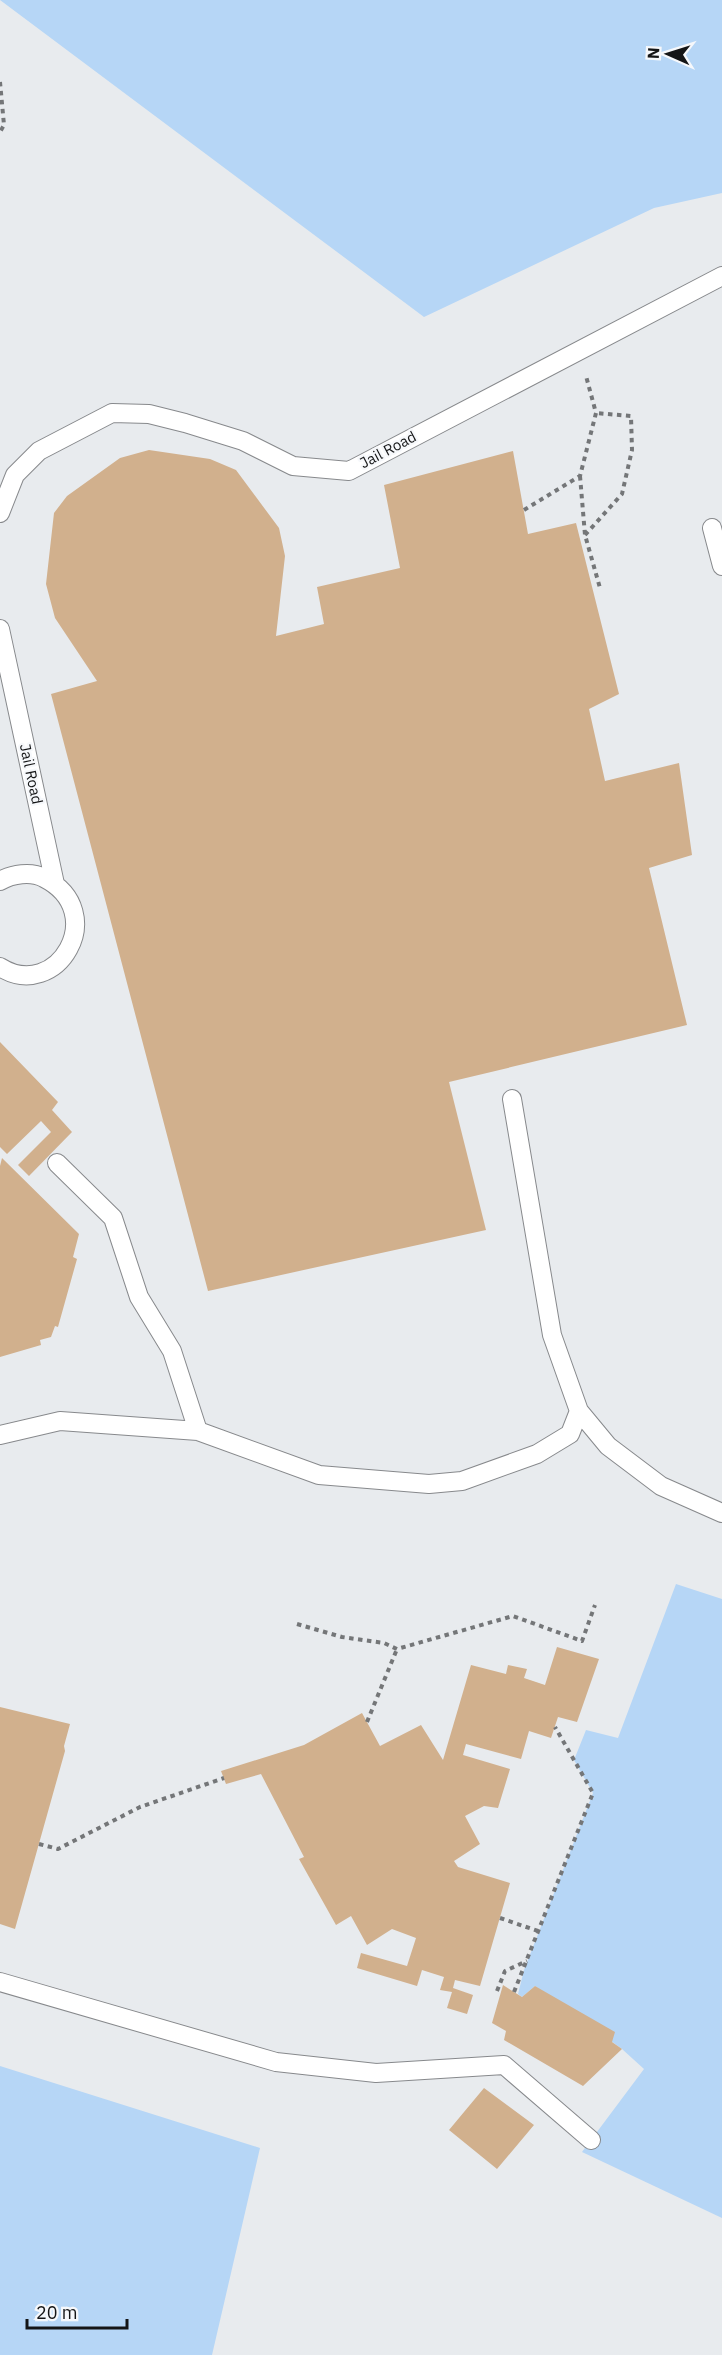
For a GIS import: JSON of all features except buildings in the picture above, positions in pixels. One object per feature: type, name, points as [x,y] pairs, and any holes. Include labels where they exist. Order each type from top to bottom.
[{"type":"lane","name":"Jail Road","points":[[0,513],[15,475],[39,451],[112,413],[149,414],[185,423],[243,441],[293,466],[349,471],[722,276]]},
{"type":"lane","points":[[712,528],[722,566]]},
{"type":"lane","name":"Jail Road","points":[[0,629],[55,884],[66,895],[73,909],[76,925],[73,940],[66,955],[55,966],[40,973],[24,975],[7,972],[0,967]]},
{"type":"lane","points":[[0,881],[23,874],[40,876],[55,884]]},
{"type":"lane","points":[[512,1099],[552,1335],[579,1411],[608,1446],[661,1486],[722,1513]]},
{"type":"lane","points":[[57,1163],[113,1218],[139,1297],[172,1351],[198,1431]]},
{"type":"lane","points":[[0,1435],[60,1420],[198,1431],[319,1475],[429,1484],[462,1481],[537,1454],[570,1434],[579,1411]]},
{"type":"lane","points":[[0,1982],[276,2062],[376,2073],[504,2065],[591,2140]]},
{"type":"path","points":[[0,82],[4,125],[0,132]]},
{"type":"path","points":[[579,350],[596,413],[579,476],[585,535],[600,588]]},
{"type":"path","points":[[585,535],[622,494],[632,450],[631,416],[596,413]]},
{"type":"path","points":[[524,510],[579,476]]},
{"type":"path","points":[[297,1624],[342,1637],[384,1643],[397,1648],[513,1616],[582,1641],[595,1605]]},
{"type":"path","points":[[367,1722],[397,1648]]},
{"type":"path","points":[[514,1992],[593,1793],[555,1727]]},
{"type":"path","points":[[39,1844],[58,1850],[140,1807],[224,1778]]},
{"type":"path","points":[[500,1918],[538,1931]]},
{"type":"path","points":[[497,1991],[505,1971],[527,1961]]},
{"type":"shaded area","points":[[0,0],[722,0],[722,193],[654,208],[424,317]]},
{"type":"shaded area","points":[[676,1584],[722,1599],[722,2218],[582,2152],[644,2069],[622,2049],[535,1986],[522,1997],[518,1994],[524,1970],[593,1793],[574,1760],[586,1730],[618,1738]]},
{"type":"shaded area","points":[[0,2066],[260,2148],[212,2355],[0,2355]]}]
